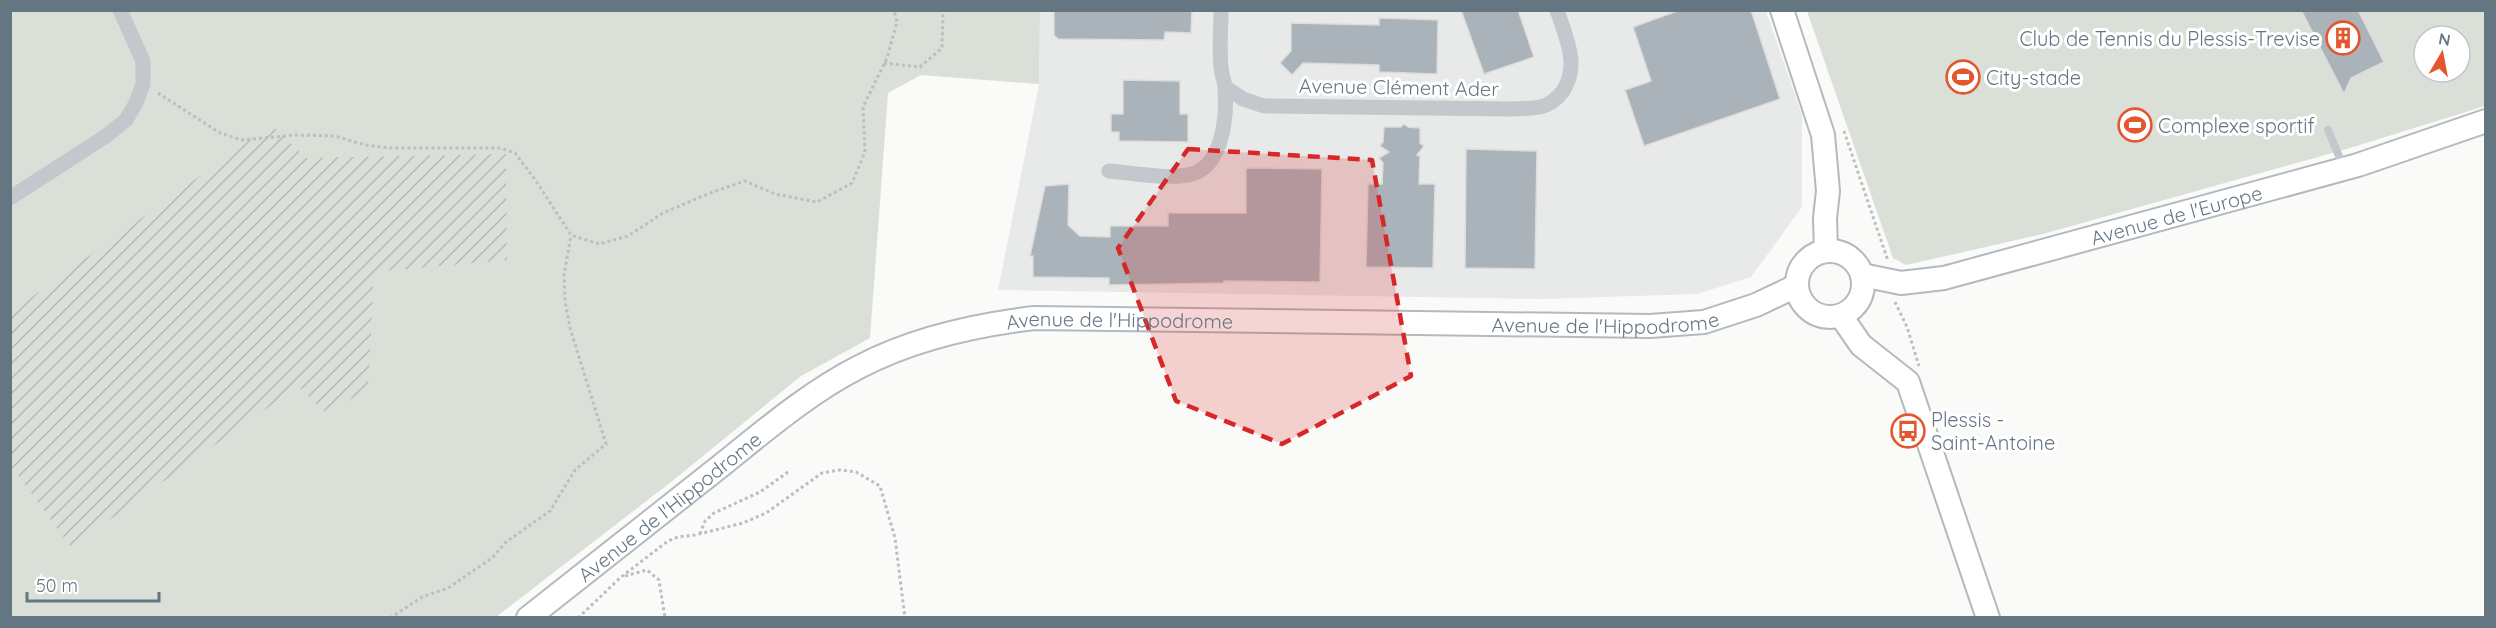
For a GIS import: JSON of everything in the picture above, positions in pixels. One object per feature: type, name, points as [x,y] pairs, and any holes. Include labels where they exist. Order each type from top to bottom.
[{"type":"main road","points":[[1782,10],[1823,135],[1828,191],[1825,218],[1826,251]]},
{"type":"main road","name":"Avenue de l'Europe","points":[[1862,275],[1901,283],[1944,279],[2344,169],[2486,121]]},
{"type":"main road","points":[[1826,251],[1836,251],[1852,259],[1862,275],[1862,295],[1850,311],[1841,316],[1821,317],[1811,312],[1803,305],[1796,286],[1801,266],[1816,253],[1826,251]]},
{"type":"main road","name":"Avenue de l'Hippodrome","points":[[528,618],[834,380],[881,356],[962,330],[995,322],[1034,318],[1650,326],[1704,322],[1756,305],[1796,286]]},
{"type":"main road","points":[[1841,316],[1861,345],[1908,382],[1988,618]]},
{"type":"street","points":[[10,198],[106,136],[126,120],[136,103],[143,84],[143,61],[120,10]]},
{"type":"street","points":[[1109,171],[1175,176],[1194,174],[1212,162],[1219,142],[1224,112],[1221,10]]},
{"type":"street","name":"Avenue Clément Ader","points":[[1225,87],[1243,99],[1264,106],[1511,109],[1541,107],[1558,98],[1566,86],[1572,69],[1572,56],[1557,10]]},
{"type":"lane","points":[[2328,130],[2344,169]]},
{"type":"path","points":[[143,84],[220,133],[242,140],[295,135],[335,136],[365,145],[390,148],[501,148],[514,153],[536,181],[571,235],[599,244],[628,236],[663,213],[745,181],[775,194],[817,202],[852,183],[865,152],[863,106],[884,63],[897,21],[894,10]]},
{"type":"path","points":[[884,63],[920,67],[942,48],[943,10]]},
{"type":"path","points":[[1841,123],[1889,266]]},
{"type":"path","points":[[390,618],[422,597],[448,588],[492,558],[506,542],[550,511],[575,470],[606,444],[570,328],[565,301],[564,275],[571,235]]},
{"type":"path","points":[[578,618],[621,577],[668,541],[743,523],[766,513],[822,473],[840,470],[856,472],[880,486],[895,538],[905,618]]},
{"type":"path","points":[[700,534],[705,521],[714,513],[760,492],[788,472]]},
{"type":"path","points":[[621,577],[647,570],[659,580],[665,618]]},
{"type":"highlighted area","points":[[1188,149],[1372,160],[1411,376],[1282,444],[1176,401],[1118,248]]},
{"type":"shaded area","points":[[10,11],[1040,11],[1039,84],[921,75],[888,93],[870,338],[801,376],[671,482],[496,617],[11,617]]},
{"type":"shaded area","points":[[1040,11],[1766,11],[1802,115],[1802,207],[1751,277],[1697,294],[1542,299],[998,290],[1039,84]]},
{"type":"shaded area","name":"Complexe sportif","points":[[1807,11],[2485,11],[2485,106],[2350,148],[2043,234],[1906,265],[1893,258]]},
{"type":"shaded area","points":[[271,125],[306,158],[506,154],[507,260],[374,272],[368,387],[328,415],[298,386],[71,547],[11,466],[11,312]]},
{"type":"building","points":[[1054,10],[1192,10],[1191,33],[1165,32],[1164,40],[1058,39],[1054,35]]},
{"type":"building","points":[[1461,10],[1518,10],[1534,57],[1484,74]]},
{"type":"building","points":[[1680,10],[1751,10],[1780,99],[1644,146],[1625,90],[1651,81],[1633,27]]},
{"type":"building","name":"Club de Tennis du Plessis-Trevise","points":[[2301,10],[2358,10],[2384,62],[2351,78],[2344,94]]},
{"type":"building","points":[[1379,18],[1438,20],[1437,74],[1379,72],[1379,65],[1303,63],[1292,75],[1280,63],[1291,51],[1291,23],[1379,25]]},
{"type":"building","points":[[1123,80],[1180,81],[1180,114],[1188,114],[1188,142],[1119,141],[1119,132],[1111,132],[1111,114],[1123,114]]},
{"type":"building","points":[[1404,124],[1408,127],[1420,128],[1420,143],[1424,146],[1417,155],[1420,156],[1419,184],[1435,184],[1433,268],[1366,267],[1368,184],[1382,184],[1383,163],[1379,158],[1389,152],[1380,146],[1383,142],[1384,127],[1401,127]]},
{"type":"building","points":[[1466,149],[1537,151],[1535,269],[1465,268]]},
{"type":"building","points":[[1246,168],[1322,169],[1320,282],[1224,281],[1224,283],[1109,285],[1109,278],[1033,277],[1033,256],[1030,256],[1045,186],[1069,184],[1068,225],[1080,236],[1110,237],[1110,226],[1168,226],[1168,213],[1246,213]]},
{"type":"place","name":"Club de Tennis du Plessis-Trevise","points":[[2343,38]]},
{"type":"place","name":"City-stade","points":[[1963,77]]},
{"type":"place","name":"Complexe sportif","points":[[2135,125]]},
{"type":"place","name":"Plessis - Saint-Antoine","points":[[1908,431]]}]
